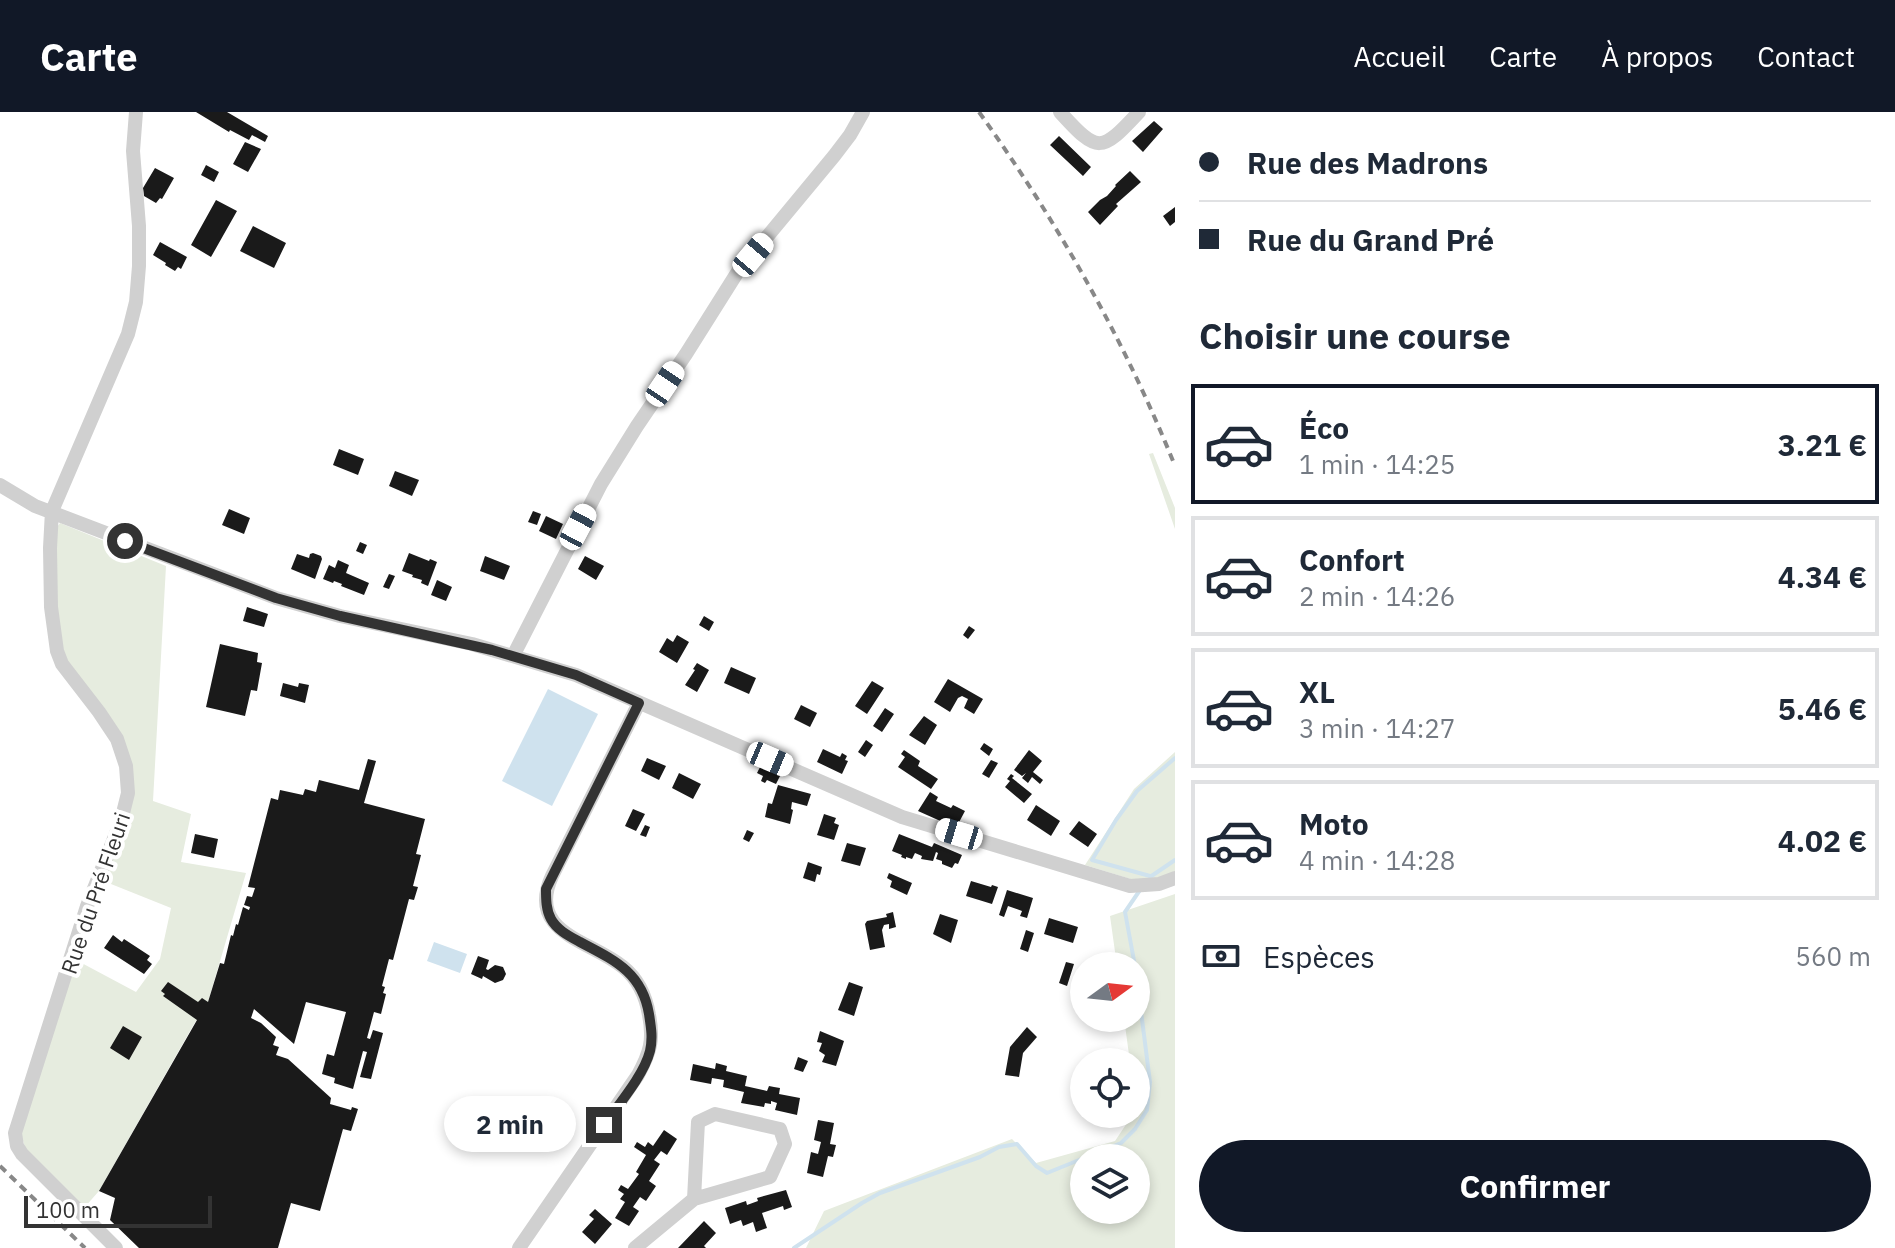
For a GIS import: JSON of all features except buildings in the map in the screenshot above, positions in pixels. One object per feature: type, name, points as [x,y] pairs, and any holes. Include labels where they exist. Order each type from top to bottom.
[{"type":"street","points":[[52,511],[128,334],[136,302],[139,252],[133,151],[136,112]]},
{"type":"street","points":[[513,656],[587,510],[629,437],[737,273],[834,156],[863,112]]},
{"type":"street","points":[[1060,112],[1090,141],[1098,144],[1117,136],[1139,112]]},
{"type":"street","points":[[0,485],[35,506],[276,598],[340,616],[472,644],[576,675],[902,817],[1130,886],[1159,884],[1175,878]]},
{"type":"street","name":"Rue du Pré Fleuri","points":[[52,511],[51,607],[57,651],[62,664],[117,739],[126,766],[128,793],[121,821],[87,906],[15,1133],[22,1154],[116,1248]]},
{"type":"street","points":[[519,1248],[638,1075],[649,1053],[652,1031],[647,1004],[638,983],[611,958],[565,934],[552,921],[546,905],[546,889],[639,703]]},
{"type":"street","points":[[635,1248],[694,1199],[770,1177],[785,1144],[780,1129],[715,1114],[698,1122],[694,1199]]},
{"type":"shaded area","points":[[1153,453],[1175,508],[1175,529],[1149,454]]},
{"type":"shaded area","points":[[60,523],[166,566],[153,801],[191,814],[181,862],[246,873],[208,1002],[99,1191],[84,1208],[26,1150],[20,1131],[76,960],[136,992],[160,959],[171,908],[101,880],[131,762],[65,657],[56,622],[55,530]]},
{"type":"shaded area","points":[[1175,752],[1175,875],[1137,881],[1085,865],[1134,789]]},
{"type":"shaded area","points":[[1175,894],[1175,1248],[806,1248],[824,1211],[1012,1139],[1036,1163],[1070,1154],[1070,1224],[1150,1224],[1150,1144],[1104,1144],[1115,1141],[1124,1128],[1150,1128],[1150,1048],[1128,1048],[1126,1032],[1150,1032],[1150,952],[1115,952],[1110,916]]},
{"type":"water","points":[[548,689],[598,714],[552,806],[502,781]]},
{"type":"water","points":[[434,942],[467,954],[460,973],[427,961]]},
{"type":"waterway","points":[[1150,876],[1092,860],[1137,791],[1175,758]]},
{"type":"waterway","points":[[1150,877],[1175,860]]},
{"type":"waterway","points":[[1132,952],[1125,912],[1140,890]]},
{"type":"waterway","points":[[1119,1144],[1135,1129],[1147,1110],[1150,1082],[1144,1032]]},
{"type":"waterway","points":[[794,1248],[880,1193],[980,1157],[999,1147],[1017,1144],[1036,1166],[1047,1173],[1070,1164]]},
{"type":"railway","points":[[979,112],[1036,196],[1088,283],[1134,373],[1175,466]]},
{"type":"railway","points":[[0,1166],[85,1248]]},
{"type":"route","points":[[125,541],[276,598],[340,616],[472,644],[576,675],[639,703],[546,889],[546,905],[552,921],[565,934],[625,968],[638,983],[647,1004],[652,1031],[649,1053],[604,1125]]}]
